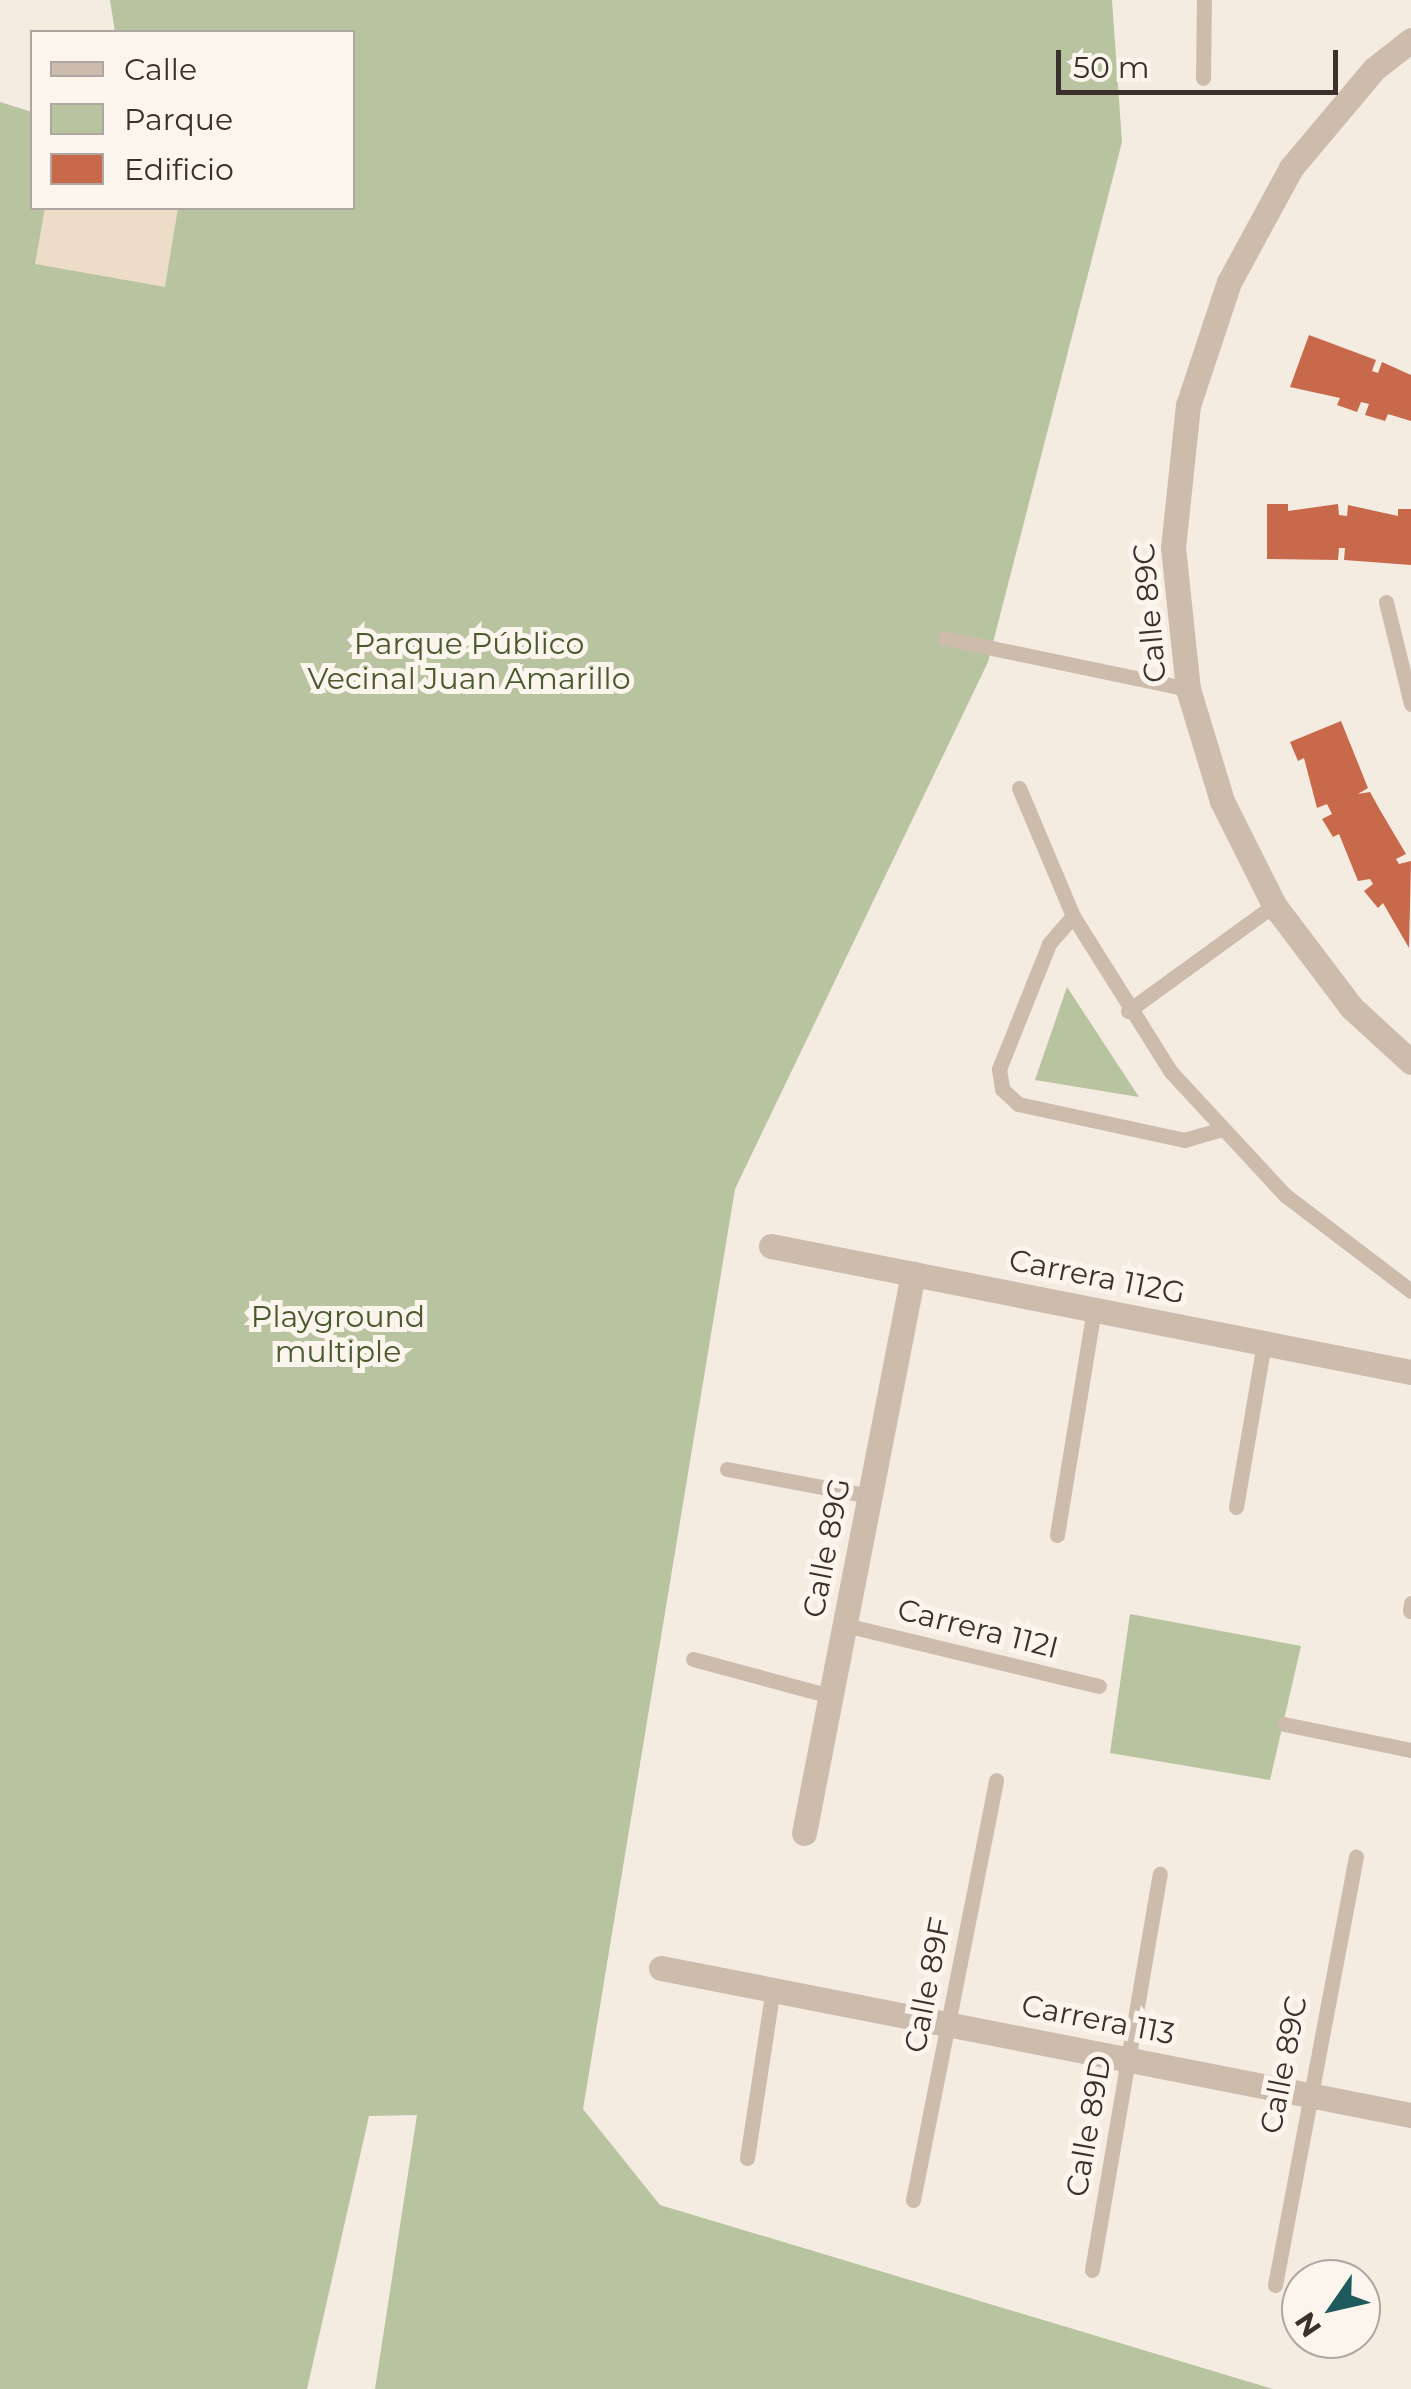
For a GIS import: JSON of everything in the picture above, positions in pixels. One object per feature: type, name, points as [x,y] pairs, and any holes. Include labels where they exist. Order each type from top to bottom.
[{"type":"street","name":"Calle 89C","points":[[1411,40],[1374,69],[1291,168],[1228,282],[1188,405],[1173,547],[1188,689],[1222,800],[1274,905],[1352,1008],[1411,1062]]},
{"type":"street","name":"Carrera 112G","points":[[771,1246],[1411,1372]]},
{"type":"street","name":"Calle 89G","points":[[804,1833],[913,1274]]},
{"type":"street","name":"Carrera 113","points":[[661,1968],[1411,2115]]},
{"type":"lane","points":[[1203,78],[1204,0]]},
{"type":"lane","points":[[1386,602],[1411,704]]},
{"type":"lane","points":[[944,638],[1188,689]]},
{"type":"lane","points":[[1020,788],[1073,916],[1128,1011],[1220,1130],[1285,1195],[1411,1290]]},
{"type":"lane","points":[[1128,1011],[1274,905]]},
{"type":"lane","points":[[1073,916],[1049,944],[999,1069],[1002,1089],[1018,1104],[1184,1140],[1220,1130]]},
{"type":"lane","points":[[1056,1536],[1094,1309]]},
{"type":"lane","points":[[1236,1508],[1264,1343]]},
{"type":"lane","points":[[727,1469],[870,1496]]},
{"type":"lane","name":"Carrera 112I","points":[[844,1624],[1098,1686]]},
{"type":"lane","points":[[693,1659],[830,1696]]},
{"type":"lane","points":[[1284,1724],[1411,1750]]},
{"type":"lane","name":"Calle 89F","points":[[913,2200],[996,1780]]},
{"type":"lane","name":"Calle 89C","points":[[1275,2285],[1356,1856]]},
{"type":"lane","name":"Calle 89D","points":[[1092,2270],[1160,1874]]},
{"type":"lane","points":[[747,2158],[773,1988]]},
{"type":"green space","name":"Parque Público Vecinal Juan Amarillo","points":[[110,0],[1112,0],[1122,142],[988,662],[735,1189],[583,2109],[660,2205],[1273,2389],[375,2389],[417,2115],[369,2116],[307,2389],[0,2389],[0,102],[30,111],[30,210],[355,210],[355,30],[115,30]]},
{"type":"green space","points":[[1067,987],[1139,1097],[1035,1080]]},
{"type":"green space","points":[[1130,1614],[1301,1646],[1270,1780],[1110,1753]]},
{"type":"shaded area","points":[[45,210],[178,210],[165,287],[35,264]]},
{"type":"building","points":[[1309,335],[1376,360],[1372,371],[1378,373],[1382,362],[1411,375],[1411,421],[1388,414],[1385,421],[1365,415],[1369,404],[1361,402],[1357,412],[1337,405],[1340,398],[1290,387]]},
{"type":"building","points":[[1267,504],[1288,504],[1288,511],[1338,504],[1339,515],[1347,516],[1348,505],[1398,516],[1398,509],[1411,509],[1411,565],[1344,560],[1345,548],[1339,548],[1338,560],[1267,559]]},
{"type":"building","points":[[1341,721],[1368,788],[1358,794],[1370,792],[1406,854],[1396,859],[1399,864],[1411,861],[1409,948],[1383,903],[1378,908],[1364,891],[1373,884],[1370,879],[1358,881],[1339,834],[1333,837],[1322,819],[1332,814],[1327,804],[1317,808],[1304,758],[1298,761],[1290,742]]},
{"type":"park label","name":"Playground multiple","points":[[338,1334]]}]
